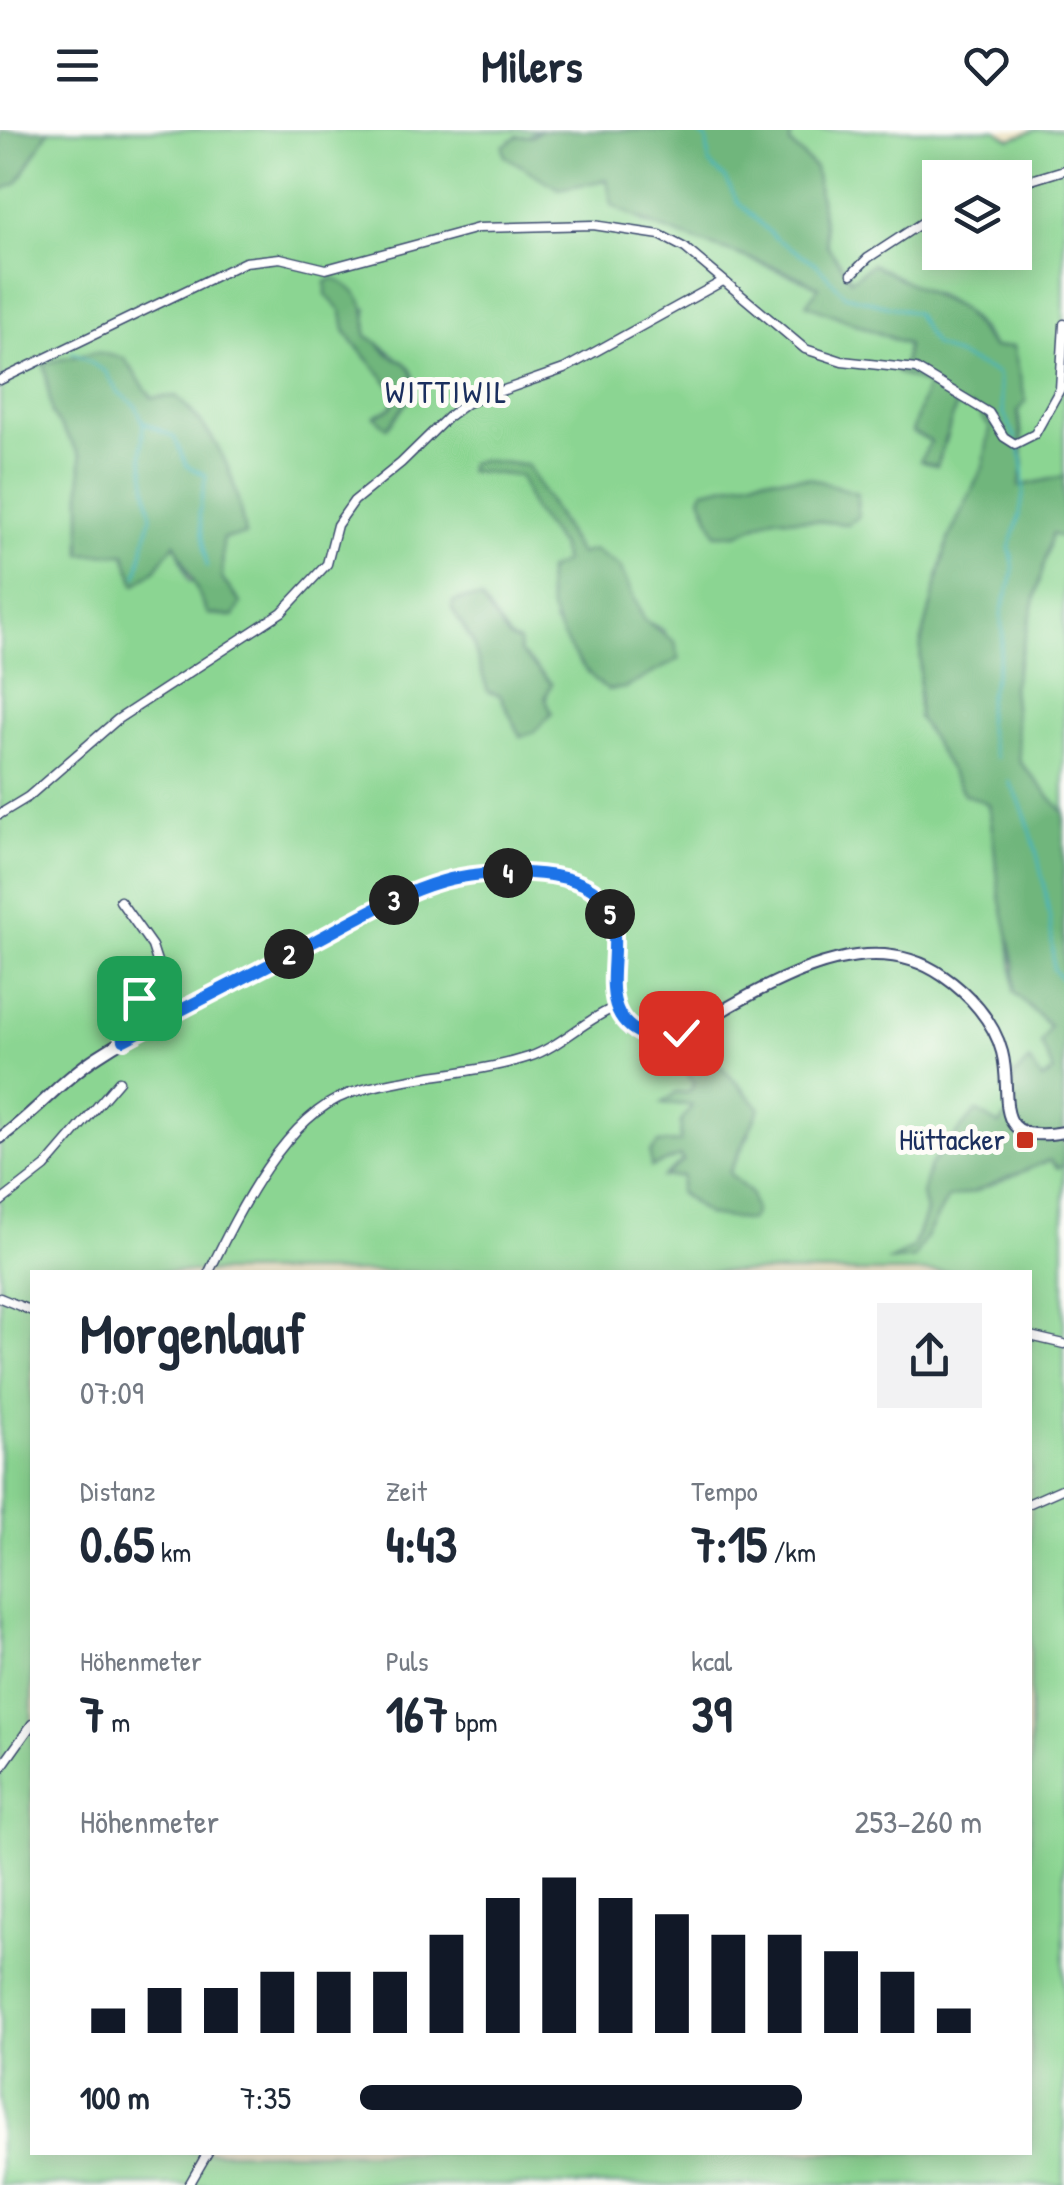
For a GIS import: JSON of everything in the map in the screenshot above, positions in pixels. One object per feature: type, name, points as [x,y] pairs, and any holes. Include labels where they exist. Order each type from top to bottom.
[{"type":"street","points":[[1032,180],[1064,170]]},
{"type":"street","points":[[852,274],[868,258],[922,223]]},
{"type":"street","points":[[0,380],[246,262],[280,258],[326,268],[468,229],[592,224],[650,233],[677,243],[811,352],[916,369],[988,413],[1004,437],[1020,443],[1038,430],[1062,384],[1064,324]]},
{"type":"street","points":[[0,814],[28,797],[118,719],[282,612],[327,564],[337,525],[354,500],[401,463],[448,417],[467,403],[564,369],[722,281]]},
{"type":"street","points":[[0,1138],[95,1058],[124,1040],[394,900],[445,880],[492,873],[562,878],[599,895],[610,916],[616,1007],[640,1034],[674,1036],[807,970],[860,955],[902,956],[927,966],[955,985],[993,1030],[1004,1062],[1004,1108],[1014,1125],[1036,1134],[1064,1132]]},
{"type":"street","points":[[120,901],[152,946],[162,977],[154,990],[127,1007],[121,1020],[124,1040]]},
{"type":"street","points":[[210,1270],[247,1195],[314,1115],[345,1095],[477,1072],[534,1055],[616,1007]]},
{"type":"street","points":[[0,1202],[45,1167],[119,1081]]},
{"type":"street","points":[[0,1298],[30,1309]]},
{"type":"street","points":[[1032,1336],[1064,1344]]},
{"type":"street","points":[[1032,1502],[1064,1488]]},
{"type":"street","points":[[0,1769],[30,1727]]},
{"type":"street","points":[[189,2185],[206,2155]]},
{"type":"green space","points":[[0,130],[49,130],[18,182],[0,191]]},
{"type":"green space","points":[[49,130],[541,130],[503,146],[505,156],[608,180],[643,223],[681,232],[820,287],[807,304],[907,345],[904,364],[928,385],[912,432],[932,441],[921,460],[937,466],[956,406],[975,408],[991,428],[983,467],[948,540],[921,644],[918,717],[986,801],[1003,894],[1014,992],[1050,1027],[1041,1043],[1054,1072],[1042,1079],[1028,1062],[1013,1077],[1011,1109],[1000,1126],[977,1112],[922,1194],[926,1212],[913,1248],[890,1260],[914,1258],[948,1198],[974,1192],[1050,1159],[1058,1168],[1064,1165],[1064,2185],[0,2185],[0,191],[18,182]],"holes":[[[367,309],[366,337],[393,355],[414,378],[408,402],[391,408],[398,393],[345,330],[342,312]],[[81,456],[244,535],[223,538],[222,579],[241,603],[189,581],[175,542],[154,571],[135,584],[125,554],[81,554]],[[527,465],[580,555],[637,603],[644,620],[663,630],[679,659],[654,671],[573,647],[554,623],[564,562],[560,545],[532,509],[520,476],[480,472]],[[763,477],[810,478],[848,524],[774,517],[737,534],[705,490]],[[481,599],[520,652],[551,683],[534,732],[521,736],[500,695],[488,691],[472,641]],[[729,1076],[745,1090],[750,1133],[729,1173],[741,1187],[708,1215],[679,1193],[682,1176],[665,1176],[683,1160],[680,1155],[651,1166],[681,1142],[692,1105],[664,1103],[689,1093],[695,1083]]]},
{"type":"green space","points":[[541,130],[792,130],[790,143],[815,168],[827,245],[851,280],[872,264],[962,310],[993,348],[1013,346],[1026,402],[1018,411],[1024,465],[1019,486],[1064,476],[1064,538],[1052,534],[1012,687],[1020,762],[1064,813],[1064,1165],[1058,1168],[1050,1160],[974,1192],[948,1198],[914,1258],[887,1261],[913,1248],[926,1212],[922,1194],[930,1165],[976,1111],[1000,1125],[1011,1109],[1013,1077],[1029,1061],[1042,1079],[1054,1072],[1041,1043],[1050,1026],[1014,992],[1015,965],[1000,897],[989,804],[964,794],[918,717],[921,644],[948,540],[983,467],[990,428],[975,408],[956,406],[937,466],[920,461],[931,441],[912,432],[927,385],[895,372],[904,364],[907,344],[806,304],[819,287],[794,275],[662,228],[612,205],[607,180],[559,189],[505,156],[503,146],[517,136],[533,136]]},
{"type":"green space","points":[[792,130],[996,130],[1010,139],[1036,130],[1064,130],[1064,476],[1019,487],[1019,417],[1004,368],[992,346],[978,326],[952,303],[872,264],[852,280],[827,245],[815,168],[789,143]]},
{"type":"green space","points":[[334,278],[361,301],[366,336],[412,372],[409,397],[387,428],[374,416],[391,408],[397,393],[345,330],[342,312],[326,295],[326,282]]},
{"type":"green space","points":[[96,352],[124,358],[152,398],[176,396],[205,428],[224,459],[245,535],[223,538],[222,579],[241,603],[234,617],[208,614],[175,543],[154,571],[135,585],[125,554],[81,554],[81,456],[52,414],[44,363]]},
{"type":"green space","points":[[480,460],[527,465],[579,554],[593,550],[620,567],[644,620],[675,642],[679,659],[625,688],[608,690],[596,681],[563,637],[549,602],[548,570],[564,562],[560,545],[532,509],[520,476],[468,471],[470,463]]},
{"type":"green space","points":[[763,477],[810,478],[857,493],[858,517],[848,524],[774,517],[737,534],[716,534],[701,497],[704,490]]},
{"type":"green space","points":[[1052,533],[1064,538],[1064,813],[1020,762],[1012,687]]},
{"type":"green space","points":[[481,599],[509,638],[519,642],[520,652],[552,684],[545,697],[552,714],[534,732],[521,737],[500,695],[488,692],[472,641],[452,609],[453,602]]},
{"type":"green space","points":[[711,1056],[760,1108],[729,1173],[751,1194],[755,1212],[750,1221],[708,1215],[679,1192],[682,1176],[663,1177],[683,1161],[680,1156],[651,1167],[650,1153],[658,1143],[680,1142],[681,1122],[692,1105],[662,1103],[676,1093],[689,1092],[695,1083],[688,1076],[693,1064]]},
{"type":"waterway","points":[[696,130],[707,140],[709,164],[726,179],[737,201],[775,238],[815,263],[845,295],[915,313],[934,345],[998,374],[1004,414],[1016,439]]},
{"type":"waterway","points":[[72,352],[106,372],[117,391],[136,406],[143,422],[142,455],[151,516],[137,576]]},
{"type":"waterway","points":[[145,423],[174,437],[187,466],[206,475],[199,514],[207,566]]},
{"type":"waterway","points":[[996,758],[987,710],[1003,638],[1001,617],[1013,575],[1009,548],[1023,498],[1019,447]]},
{"type":"waterway","points":[[1009,782],[1035,846],[1046,899],[1053,969],[1064,982]]},
{"type":"place","name":"Hüttacker","points":[[1025,1140]]},
{"type":"district","name":"WITTIWIL","points":[[447,392]]},
{"type":"route","points":[[139,998],[127,1007],[121,1020],[124,1040],[411,893],[462,876],[530,874],[577,882],[599,895],[610,916],[612,993],[620,1014],[629,1026],[646,1036],[681,1033]]}]
